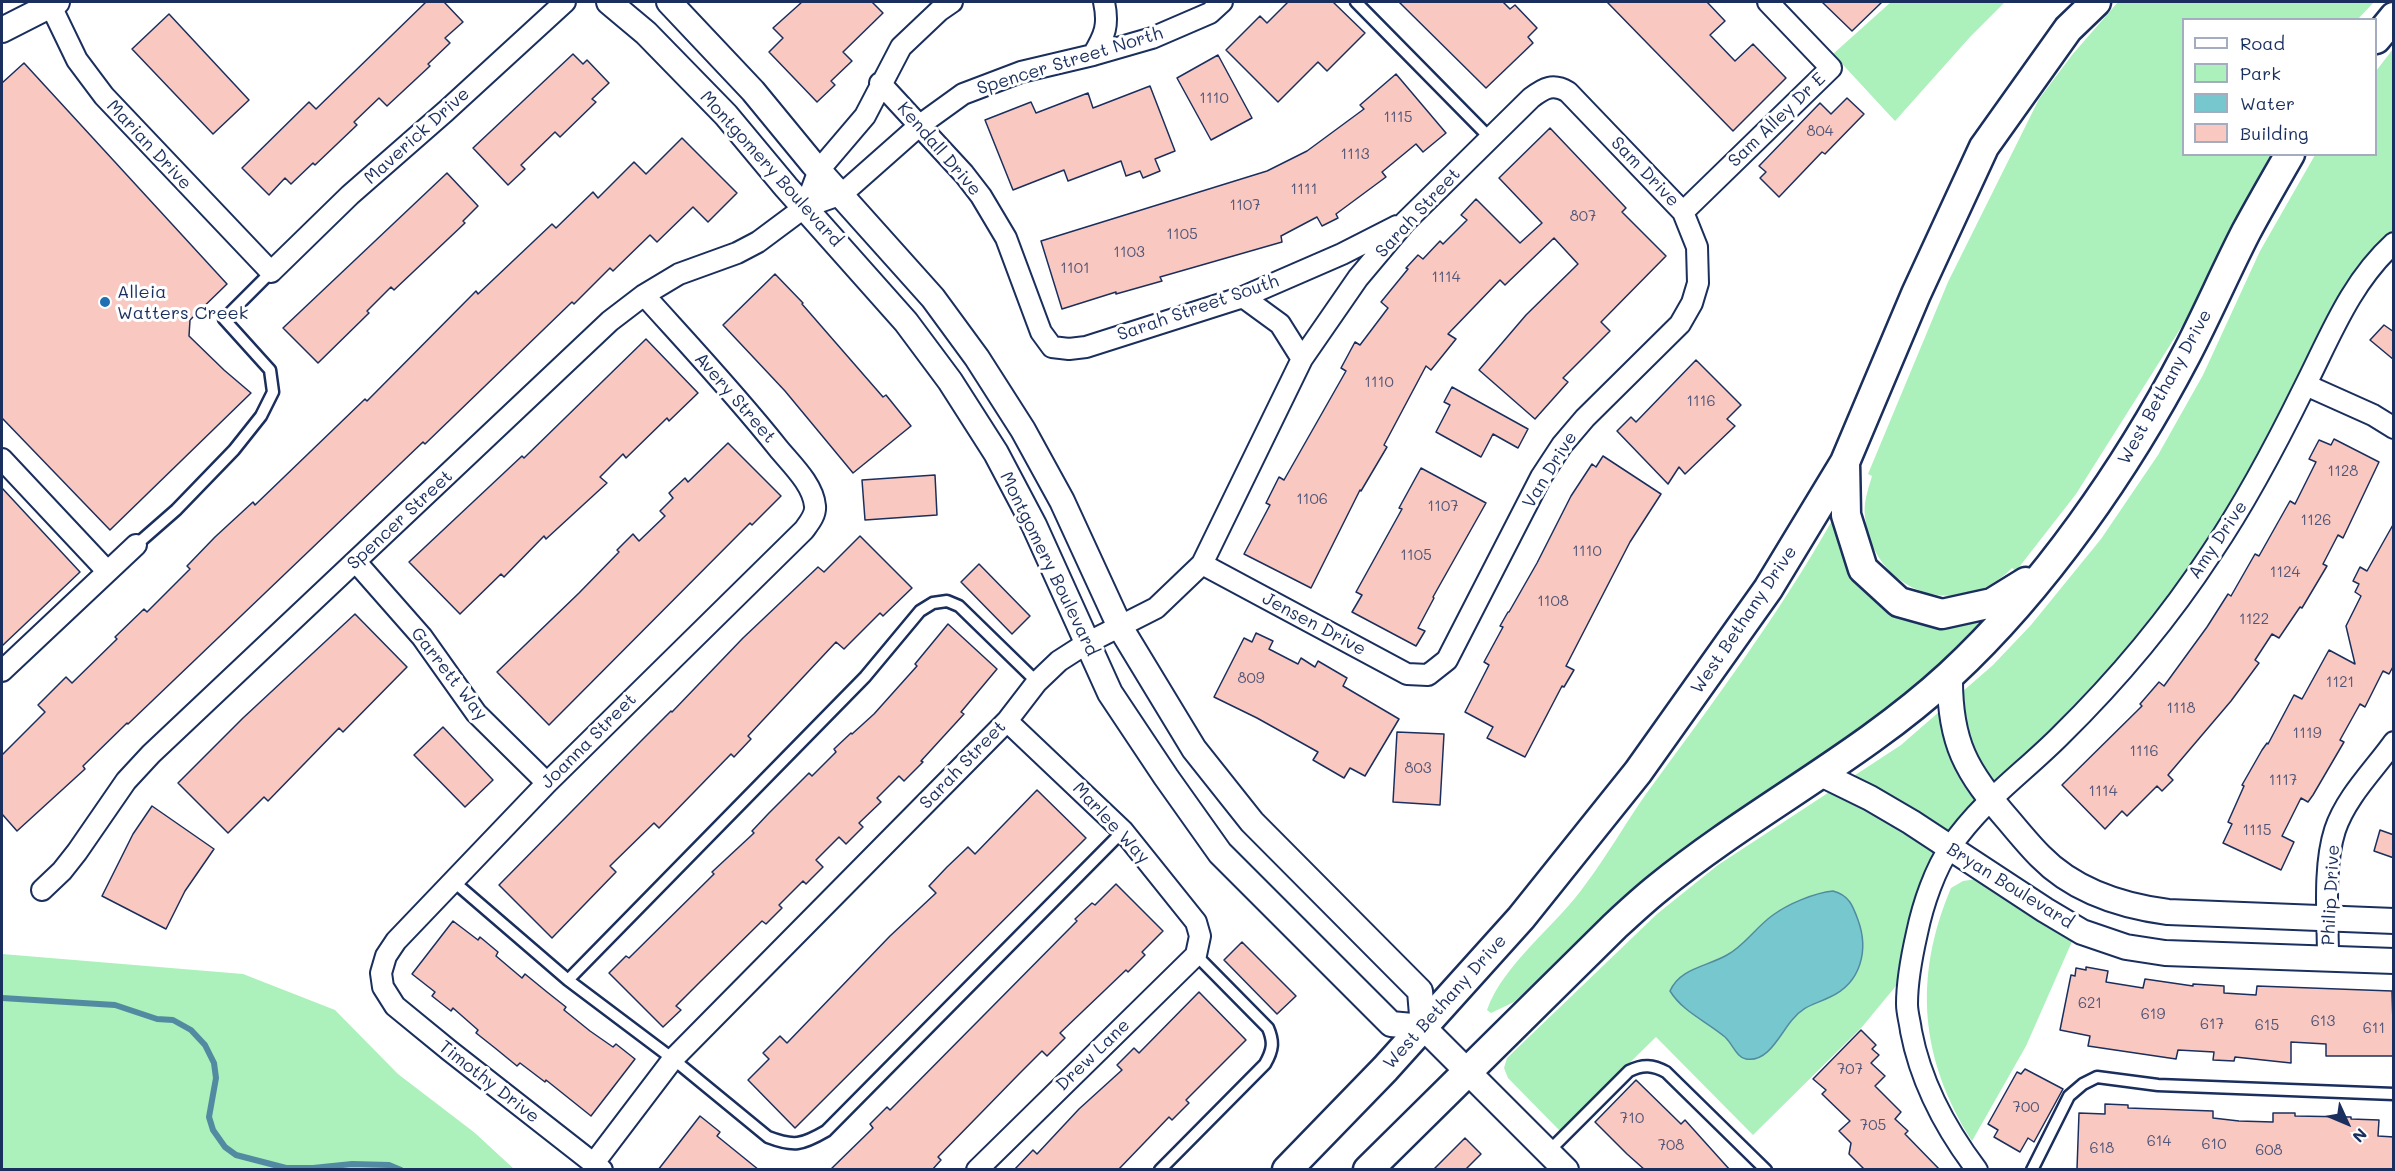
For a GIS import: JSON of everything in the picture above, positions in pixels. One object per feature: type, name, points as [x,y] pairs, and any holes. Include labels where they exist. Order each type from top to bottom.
[{"type":"main road","name":"West Bethany Drive","points":[[1287,1170],[1423,1028],[1521,918],[1638,772],[1768,589],[1845,462],[1916,294],[1984,147],[2068,29],[2096,2]]},
{"type":"main road","points":[[2377,38],[2394,17]]},
{"type":"main road","name":"West Bethany Drive","points":[[1368,1170],[1615,926],[1657,888],[1738,829],[1890,726],[1950,675],[2002,623],[2051,566],[2121,465],[2185,357],[2246,233],[2289,156]]},
{"type":"main road","points":[[1845,462],[1846,515],[1863,570],[1899,602],[1942,614],[1992,603],[2051,566]]},
{"type":"street","name":"Maverick Drive","points":[[271,272],[350,195],[565,2]]},
{"type":"street","name":"Montgomery Boulevard","points":[[609,2],[646,33],[726,115],[906,322],[950,381],[996,453],[1035,525],[1110,693],[1220,853],[1391,1024],[1423,1028],[1420,991],[1251,822],[1194,749],[1120,627],[1062,501],[1023,430],[977,357],[934,300],[819,170],[753,91],[669,2]]},
{"type":"street","points":[[805,207],[819,170],[865,116],[880,83],[901,47],[939,11],[952,2]]},
{"type":"street","points":[[1093,55],[1104,37],[1108,17],[1104,2]]},
{"type":"street","name":"Sam Alley Dr E","points":[[1683,212],[1831,68],[1768,2]]},
{"type":"street","name":"Marian Drive","points":[[52,3],[77,60],[104,96],[271,272]]},
{"type":"street","points":[[2,30],[52,3]]},
{"type":"street","name":"Spencer Street North","points":[[805,207],[842,194],[920,124],[963,94],[1021,72],[1152,38],[1210,13],[1216,3]]},
{"type":"street","name":"Kendall Drive","points":[[880,83],[964,174],[994,216],[1005,238],[1041,332],[1052,347]]},
{"type":"street","name":"Sarah Street","points":[[598,1166],[673,1059],[1007,721],[1037,682],[1059,661],[1087,643],[1156,608],[1202,564],[1302,359],[1358,278],[1405,222],[1531,98],[1542,89],[1552,86]]},
{"type":"street","name":"Sam Drive","points":[[1552,86],[1561,87],[1568,92],[1683,212],[1697,247],[1698,283]]},
{"type":"street","name":"Spencer Street","points":[[42,890],[62,871],[120,789],[151,754],[610,321],[644,295],[679,274],[737,253],[758,242],[805,207]]},
{"type":"street","name":"Sarah Street South","points":[[1052,347],[1070,349],[1086,347],[1243,297],[1341,254],[1405,222]]},
{"type":"street","name":"Amy Drive","points":[[1977,1170],[1958,1145],[1938,1112],[1917,1061],[1906,1005],[1911,957],[1922,906],[1950,848],[1989,799],[2060,736],[2118,674],[2201,569],[2253,487],[2354,288],[2394,243]]},
{"type":"street","name":"Van Drive","points":[[1428,675],[1446,660],[1541,477],[1562,445],[1585,418],[1680,324],[1692,303],[1698,283]]},
{"type":"street","name":"Avery Street","points":[[644,295],[745,406],[801,476],[811,491],[816,507]]},
{"type":"street","points":[[1243,297],[1280,324],[1302,359]]},
{"type":"street","points":[[2306,385],[2373,415],[2394,428]]},
{"type":"street","points":[[2,459],[107,571]]},
{"type":"street","name":"Joanna Street","points":[[383,987],[381,973],[386,956],[396,941],[547,783],[804,530],[812,519],[816,507]]},
{"type":"street","points":[[2,671],[135,545]]},
{"type":"street","name":"Garrett Way","points":[[356,562],[423,637],[476,713],[547,783]]},
{"type":"street","name":"Jensen Drive","points":[[1202,564],[1407,674],[1428,675]]},
{"type":"street","name":"Bryan Boulevard","points":[[1950,675],[1950,704],[1954,731],[1964,762],[1989,799],[2041,858],[2066,877],[2098,895],[2135,908],[2168,912],[2394,921]]},
{"type":"street","name":"Marlee Way","points":[[1007,721],[1123,831],[1196,922],[1198,946]]},
{"type":"street","name":"Philip Drive","points":[[2328,958],[2329,862],[2335,830],[2351,798],[2394,742]]},
{"type":"street","name":"Bryan Boulevard","points":[[1821,774],[1870,798],[2082,932],[2126,947],[2165,953],[2394,961]]},
{"type":"street","name":"Drew Lane","points":[[977,1170],[1198,946]]},
{"type":"street","name":"Timothy Drive","points":[[383,987],[395,1006],[413,1021],[598,1166]]},
{"type":"street","points":[[1423,1028],[1566,1170]]},
{"type":"lane","points":[[1356,2],[1490,138]]},
{"type":"lane","points":[[135,545],[176,510],[234,450],[261,416],[273,392],[270,370],[224,319],[271,272]]},
{"type":"lane","points":[[568,980],[865,677],[920,611],[933,603],[946,601],[959,606],[1037,682]]},
{"type":"lane","points":[[453,881],[568,980],[673,1059],[768,1137],[797,1144],[826,1131],[1123,831]]},
{"type":"lane","points":[[1160,1170],[1265,1064],[1272,1051],[1272,1040],[1268,1028],[1198,946]]},
{"type":"lane","points":[[1548,1152],[1629,1071],[1638,1066],[1648,1065],[1666,1072],[1766,1170]]},
{"type":"lane","points":[[2032,1170],[2069,1096],[2083,1084],[2097,1077],[2158,1085],[2394,1094]]},
{"type":"green space","points":[[1891,2],[2005,2],[1970,37],[1895,121],[1833,54]]},
{"type":"green space","points":[[2118,2],[2374,2],[2359,18],[2182,18],[2182,156],[2269,156],[2189,315],[2076,494],[2016,571],[2012,568],[1991,584],[1968,594],[1944,596],[1922,591],[1901,581],[1884,565],[1871,543],[1865,517],[1866,497],[1872,476],[1868,474],[1948,282],[2039,99],[2072,55]]},
{"type":"green space","points":[[2393,49],[2393,235],[2247,486],[2163,611],[2085,703],[2010,772],[1933,853],[1912,905],[1900,981],[1862,1027],[1753,1135],[1656,1037],[1560,1131],[1508,1078],[1504,1068],[1507,1058],[1657,914],[1718,865],[1901,745],[1993,665],[2031,625],[2101,539],[2158,455],[2203,375],[2260,251],[2314,156],[2377,156],[2377,70]]},
{"type":"green space","points":[[1833,519],[1855,575],[1982,620],[1980,626],[1921,681],[1862,728],[1702,835],[1649,876],[1514,1002],[1491,1013],[1487,1010],[1505,977],[1593,874],[1646,794],[1767,625]]},
{"type":"green space","points":[[1977,879],[2074,937],[2026,1046],[1972,1141],[1941,1080],[1932,1049],[1927,986],[1931,954],[1939,921],[1951,888],[1963,881]]},
{"type":"green space","points":[[2,954],[243,974],[335,1010],[398,1074],[475,1133],[514,1169],[2,1169]]},
{"type":"water","points":[[1833,891],[1847,898],[1856,915],[1863,943],[1860,965],[1841,991],[1801,1011],[1773,1046],[1761,1057],[1746,1059],[1740,1056],[1725,1037],[1688,1011],[1670,991],[1680,977],[1733,951],[1779,911],[1810,897]]},
{"type":"building","points":[[426,2],[444,2],[463,22],[445,38],[450,43],[428,64],[430,66],[387,106],[379,98],[354,122],[357,125],[315,165],[313,163],[291,184],[285,178],[269,195],[242,168],[309,102],[316,109]]},
{"type":"building","points":[[802,2],[872,2],[883,13],[843,52],[852,61],[831,81],[835,85],[817,102],[769,52],[783,38],[773,28]]},
{"type":"building","points":[[1288,2],[1333,2],[1365,33],[1327,71],[1318,62],[1278,102],[1226,50],[1260,16],[1267,23]]},
{"type":"building","points":[[1399,2],[1503,2],[1510,9],[1515,5],[1537,28],[1528,37],[1533,43],[1486,88]]},
{"type":"building","points":[[1607,2],[1707,2],[1725,21],[1710,35],[1735,61],[1753,44],[1786,78],[1733,131]]},
{"type":"building","points":[[1822,2],[1882,2],[1852,31]]},
{"type":"building","points":[[169,14],[249,100],[213,134],[132,49]]},
{"type":"building","points":[[573,54],[583,64],[587,60],[609,83],[592,99],[596,102],[560,137],[555,132],[521,165],[525,169],[508,185],[473,148]]},
{"type":"building","points":[[1218,55],[1252,118],[1211,140],[1177,78]]},
{"type":"building","name":"Alleia Watters Creek","points":[[24,63],[227,284],[190,320],[189,336],[251,393],[110,530],[2,418],[2,83]]},
{"type":"building","points":[[1396,74],[1446,133],[1423,152],[1416,144],[1382,172],[1386,177],[1336,214],[1338,218],[1322,226],[1317,217],[1281,236],[1282,242],[1160,277],[1162,281],[1116,294],[1116,292],[1062,309],[1041,241],[1267,171],[1307,151],[1364,109],[1360,105]]},
{"type":"building","points":[[1150,86],[1175,151],[1155,159],[1160,171],[1143,178],[1140,171],[1126,176],[1121,161],[1068,181],[1064,170],[1013,190],[985,120],[1031,102],[1036,113],[1088,93],[1093,108]]},
{"type":"building","points":[[1847,98],[1864,114],[1825,154],[1822,152],[1779,197],[1760,178],[1766,172],[1759,166],[1820,103],[1831,114]]},
{"type":"building","points":[[1550,128],[1626,208],[1622,212],[1666,256],[1601,322],[1610,331],[1563,378],[1568,382],[1535,419],[1479,370],[1526,315],[1578,264],[1554,238],[1505,285],[1500,280],[1448,334],[1456,339],[1431,370],[1426,366],[1384,445],[1387,447],[1360,490],[1311,588],[1244,554],[1270,505],[1266,503],[1279,477],[1284,480],[1346,371],[1341,368],[1355,342],[1360,345],[1388,308],[1381,302],[1408,269],[1406,268],[1418,255],[1423,259],[1440,241],[1443,244],[1467,220],[1461,215],[1476,199],[1520,243],[1542,223],[1499,178]]},
{"type":"building","points":[[682,138],[737,193],[708,222],[693,207],[657,242],[650,235],[613,271],[610,268],[127,723],[83,766],[85,769],[17,831],[2,814],[2,755],[45,712],[38,705],[66,677],[72,683],[117,639],[115,637],[144,609],[147,612],[190,569],[187,566],[215,537],[253,502],[255,505],[365,399],[367,401],[476,291],[478,294],[552,224],[556,228],[593,192],[598,198],[634,162],[646,174]]},
{"type":"building","points":[[447,173],[478,206],[463,221],[465,223],[394,290],[391,287],[367,311],[369,313],[318,363],[283,328]]},
{"type":"building","points":[[775,274],[803,303],[883,397],[886,395],[911,426],[853,473],[785,391],[723,325]]},
{"type":"building","points":[[2384,325],[2394,332],[2394,360],[2370,340]]},
{"type":"building","points":[[646,339],[698,393],[669,421],[667,418],[626,458],[623,454],[600,477],[607,483],[546,539],[544,536],[504,577],[501,574],[460,614],[409,562],[522,456],[524,458]]},
{"type":"building","points":[[1696,360],[1741,405],[1727,419],[1735,426],[1685,474],[1679,467],[1668,484],[1617,431],[1631,417],[1636,422]]},
{"type":"building","points":[[1452,387],[1528,429],[1518,448],[1493,434],[1481,457],[1436,432],[1450,405],[1444,402]]},
{"type":"building","points":[[2334,439],[2379,462],[2343,538],[2338,535],[2323,564],[2327,566],[2302,608],[2300,607],[2279,638],[2272,634],[2255,660],[2259,663],[2231,701],[2168,775],[2173,780],[2162,791],[2157,786],[2127,816],[2122,811],[2105,829],[2062,785],[2142,706],[2140,704],[2159,682],[2164,686],[2228,594],[2231,596],[2255,554],[2259,556],[2290,501],[2295,504],[2316,462],[2309,459],[2319,440],[2331,445]]},
{"type":"building","points":[[728,443],[781,496],[752,525],[750,523],[549,725],[497,672],[579,593],[619,552],[617,550],[633,534],[639,541],[665,516],[660,511],[673,498],[669,493],[685,478],[688,482]]},
{"type":"building","points":[[1603,456],[1661,494],[1630,542],[1566,666],[1574,670],[1564,687],[1562,686],[1525,757],[1487,738],[1493,727],[1465,712],[1489,665],[1484,662],[1503,627],[1500,626],[1537,563],[1571,496],[1592,464],[1596,467]]},
{"type":"building","points":[[1421,468],[1486,503],[1433,597],[1418,628],[1425,631],[1416,646],[1352,612],[1362,595],[1356,592],[1402,509],[1399,508]]},
{"type":"building","points":[[935,475],[937,515],[865,520],[862,480]]},
{"type":"building","points":[[2,488],[80,572],[2,646]]},
{"type":"building","points":[[2394,523],[2394,665],[2389,674],[2383,671],[2365,707],[2360,704],[2340,740],[2344,742],[2313,795],[2308,802],[2301,798],[2282,836],[2294,842],[2281,870],[2223,843],[2232,824],[2228,822],[2244,786],[2242,785],[2262,750],[2268,744],[2294,695],[2302,699],[2329,650],[2355,664],[2346,626],[2361,596],[2355,592],[2359,584],[2353,581],[2360,567],[2367,571]]},
{"type":"building","points":[[860,536],[912,588],[883,616],[880,613],[844,649],[836,642],[748,736],[751,739],[734,757],[731,754],[659,828],[654,823],[610,866],[616,872],[552,938],[499,885],[743,638],[818,567],[824,572]]},
{"type":"building","points":[[979,564],[1030,616],[1012,634],[961,582]]},
{"type":"building","points":[[355,614],[407,667],[343,732],[339,728],[268,801],[264,797],[228,833],[178,783],[243,718]]},
{"type":"building","points":[[948,624],[997,669],[961,712],[964,714],[921,761],[923,762],[904,781],[899,776],[877,798],[881,802],[859,823],[863,827],[846,844],[839,837],[816,860],[823,867],[806,884],[803,881],[779,905],[782,908],[766,924],[762,921],[676,1006],[681,1010],[663,1027],[609,973],[626,956],[629,958],[714,874],[712,872],[754,833],[752,831],[809,773],[812,776],[836,752],[834,749],[874,714],[917,666],[915,664]]},
{"type":"building","points":[[1256,633],[1273,641],[1269,649],[1298,664],[1301,658],[1315,667],[1318,661],[1347,678],[1343,686],[1399,719],[1365,776],[1350,768],[1344,778],[1313,760],[1318,752],[1214,697],[1244,638],[1252,642]]},
{"type":"building","points":[[443,727],[493,780],[465,807],[414,755]]},
{"type":"building","points":[[1397,732],[1444,734],[1440,805],[1393,802]]},
{"type":"building","points":[[1037,790],[1086,838],[795,1128],[748,1080],[769,1059],[763,1053],[780,1036],[787,1043],[890,936],[936,893],[929,886],[947,867],[968,847],[975,854]]},
{"type":"building","points":[[152,806],[214,849],[185,891],[166,929],[102,896],[133,834]]},
{"type":"building","points":[[2380,830],[2394,835],[2394,858],[2374,851]]},
{"type":"building","points":[[1116,884],[1163,931],[1142,952],[1145,955],[1128,972],[1126,970],[1060,1033],[1065,1038],[1047,1056],[1042,1051],[938,1157],[941,1160],[932,1170],[830,1170],[873,1128],[870,1124],[887,1107],[890,1110],[1077,921],[1075,919],[1092,903],[1095,905]]},
{"type":"building","points":[[453,921],[478,940],[480,937],[498,952],[496,956],[522,978],[525,974],[566,1007],[564,1010],[590,1031],[613,1047],[616,1044],[635,1059],[591,1116],[546,1080],[545,1082],[520,1063],[517,1066],[476,1033],[478,1030],[453,1008],[451,1011],[432,996],[435,992],[412,974]]},
{"type":"building","points":[[1242,942],[1296,996],[1277,1014],[1224,960]]},
{"type":"building","points":[[2086,967],[2108,971],[2106,982],[2143,988],[2145,979],[2193,986],[2193,984],[2224,986],[2224,993],[2256,995],[2257,986],[2392,991],[2394,1056],[2326,1056],[2326,1044],[2291,1042],[2291,1063],[2235,1057],[2234,1061],[2213,1060],[2214,1052],[2178,1050],[2176,1059],[2088,1046],[2090,1036],[2060,1030],[2071,975],[2075,976],[2076,968],[2086,970]]},
{"type":"building","points":[[1199,992],[1246,1040],[1186,1100],[1189,1103],[1172,1120],[1169,1117],[1118,1170],[1014,1170],[1033,1150],[1037,1154],[1079,1109],[1122,1070],[1117,1065],[1134,1048],[1139,1053]]},
{"type":"building","points":[[1861,1030],[1876,1045],[1872,1049],[1879,1055],[1871,1063],[1885,1076],[1875,1086],[1901,1112],[1895,1119],[1908,1131],[1905,1134],[1940,1170],[1865,1170],[1849,1154],[1851,1143],[1839,1131],[1850,1121],[1822,1094],[1826,1090],[1813,1079]]},
{"type":"building","points":[[2025,1069],[2063,1089],[2034,1142],[2028,1138],[2020,1152],[1994,1137],[1998,1130],[1988,1124],[2017,1072],[2021,1074]]},
{"type":"building","points":[[1636,1080],[1681,1124],[1685,1120],[1730,1170],[1645,1170],[1627,1154],[1595,1122]]},
{"type":"building","points":[[2105,1104],[2128,1105],[2128,1108],[2213,1111],[2213,1118],[2239,1121],[2273,1122],[2273,1113],[2379,1120],[2378,1136],[2394,1137],[2394,1170],[2077,1169],[2079,1113],[2105,1114]]},
{"type":"building","points":[[700,1116],[720,1132],[717,1136],[759,1170],[658,1170]]},
{"type":"building","points":[[1465,1138],[1481,1154],[1465,1170],[1433,1170]]},
{"type":"waterway","points":[[2,998],[115,1005],[157,1019],[173,1020],[191,1030],[205,1045],[214,1063],[216,1078],[209,1117],[213,1130],[225,1147],[236,1155],[286,1168],[352,1164],[389,1165],[401,1170]]},
{"type":"place","name":"Alleia Watters Creek","points":[[105,302]]}]
